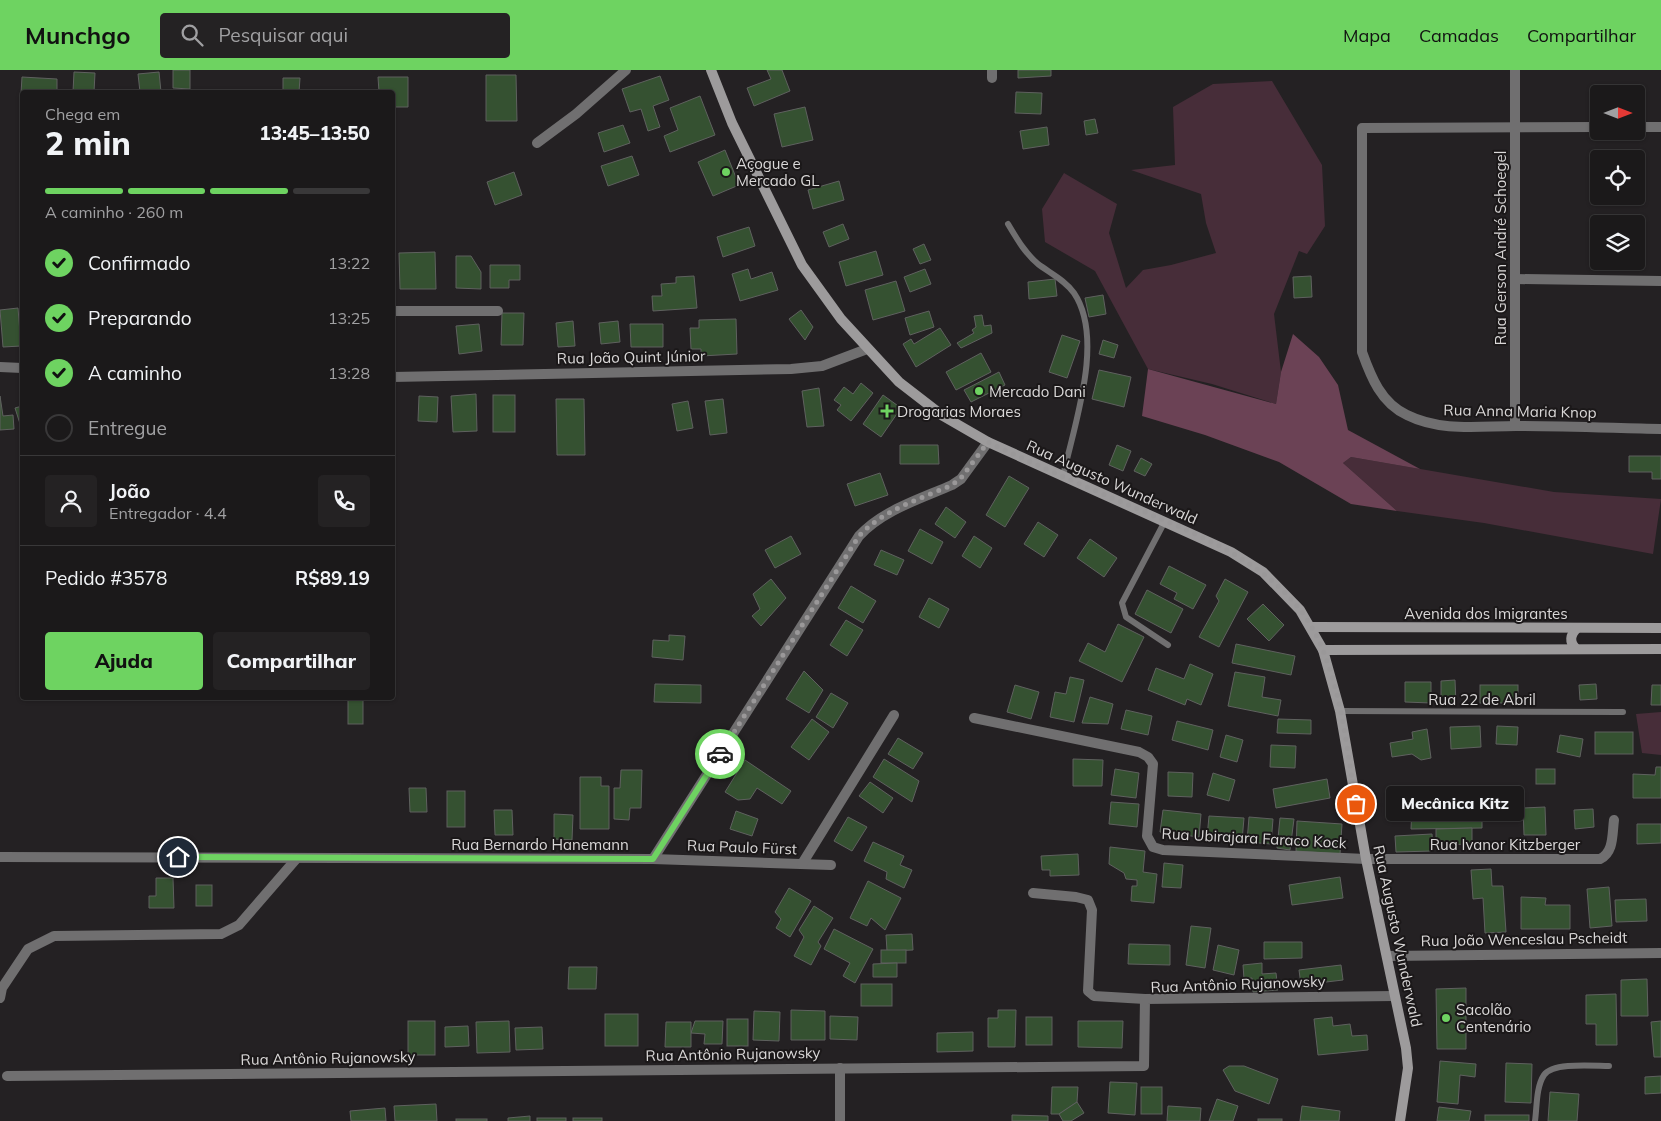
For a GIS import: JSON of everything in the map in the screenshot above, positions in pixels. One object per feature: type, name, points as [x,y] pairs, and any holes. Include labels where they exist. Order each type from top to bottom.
[{"type":"main road","name":"Rua Augusto Wunderwald","points":[[711,70],[732,123],[802,264],[841,319],[867,349],[924,404],[988,442],[1231,552],[1262,572],[1286,594],[1312,628],[1323,650],[1340,711],[1366,859],[1408,1068],[1400,1121]]},
{"type":"main road","name":"Avenida dos Imigrantes","points":[[1312,628],[1661,628]]},
{"type":"main road","points":[[1576,649],[1571,641],[1571,636],[1577,628]]},
{"type":"main road","points":[[1323,650],[1661,649]]},
{"type":"street","points":[[537,143],[576,114],[626,70]]},
{"type":"street","name":"Rua Gerson André Schoegel","points":[[1515,426],[1516,70]]},
{"type":"street","points":[[1515,127],[1590,127]]},
{"type":"street","name":"Rua Anna Maria Knop","points":[[1515,127],[1362,128],[1362,352],[1375,384],[1385,399],[1405,415],[1441,426],[1661,429]]},
{"type":"street","points":[[1645,127],[1661,127]]},
{"type":"street","points":[[1515,279],[1661,281]]},
{"type":"street","points":[[395,311],[498,311]]},
{"type":"street","name":"Rua João Quint Júnior","points":[[395,376],[791,369],[822,366],[867,349]]},
{"type":"street","points":[[0,367],[20,368]]},
{"type":"street","points":[[653,859],[859,536],[870,524],[884,515],[952,485],[961,478],[988,442]]},
{"type":"street","points":[[802,864],[894,715]]},
{"type":"street","name":"Rua Ubirajara Faraco Kock","points":[[974,718],[1139,752],[1148,758],[1153,764],[1147,836],[1153,847],[1163,850],[1366,859]]},
{"type":"street","name":"Rua Ivanor Kitzberger","points":[[1366,859],[1600,859],[1608,856],[1611,849],[1614,820]]},
{"type":"street","name":"Rua Bernardo Hanemann","points":[[0,857],[653,859]]},
{"type":"street","points":[[0,998],[2,988],[28,949],[54,936],[221,934],[239,925],[297,858]]},
{"type":"street","name":"Rua Paulo Fürst","points":[[653,859],[831,865]]},
{"type":"street","points":[[1033,893],[1076,896],[1088,900],[1092,910],[1088,991],[1094,996],[1145,999]]},
{"type":"street","name":"Rua João Wenceslau Pscheidt","points":[[1386,956],[1661,952]]},
{"type":"street","name":"Rua Antônio Rujanowsky","points":[[6,1076],[1144,1066],[1145,999],[1394,996]]},
{"type":"street","points":[[840,1068],[840,1121]]},
{"type":"lane","points":[[1008,224],[1024,250],[1037,263],[1063,281],[1074,293],[1086,323],[1088,354],[1063,476]]},
{"type":"lane","points":[[1165,521],[1122,604],[1126,617],[1168,645]]},
{"type":"lane","name":"Rua 22 de Abril","points":[[1340,711],[1623,712]]},
{"type":"lane","points":[[1535,1121],[1540,1086],[1544,1074],[1555,1068],[1608,1066]]},
{"type":"shaded area","points":[[1272,81],[1322,165],[1325,226],[1307,254],[1299,251],[1274,314],[1281,372],[1276,404],[1212,384],[1148,369],[1095,271],[1045,242],[1042,209],[1064,173],[1117,204],[1109,233],[1126,288],[1143,270],[1216,253],[1206,223],[1201,194],[1131,170],[1175,165],[1173,107],[1213,84]]},
{"type":"shaded area","points":[[1293,334],[1319,357],[1338,385],[1348,430],[1420,469],[1351,457],[1343,463],[1397,511],[1351,504],[1279,462],[1205,435],[1142,416],[1148,369],[1276,404],[1281,372]]},
{"type":"shaded area","points":[[1351,457],[1554,492],[1661,499],[1653,554],[1484,523],[1397,511],[1343,463]]},
{"type":"shaded area","points":[[1661,712],[1661,755],[1642,753],[1636,714]]},
{"type":"building","points":[[173,70],[190,70],[190,89],[173,88]]},
{"type":"building","points":[[767,70],[782,70],[790,91],[754,106],[747,88],[771,79]]},
{"type":"building","points":[[1018,70],[1051,70],[1051,76],[1018,78]]},
{"type":"building","points":[[74,72],[95,73],[94,90],[73,90]]},
{"type":"building","points":[[159,72],[161,90],[140,90],[138,74]]},
{"type":"building","points":[[486,75],[516,75],[517,121],[486,121]]},
{"type":"building","points":[[660,76],[669,100],[653,106],[660,127],[648,131],[641,109],[630,112],[622,89]]},
{"type":"building","points":[[22,77],[57,79],[57,90],[21,90]]},
{"type":"building","points":[[378,77],[408,77],[408,107],[395,107],[395,90],[379,90]]},
{"type":"building","points":[[283,78],[300,78],[299,90],[283,90]]},
{"type":"building","points":[[1016,92],[1042,93],[1041,114],[1015,113]]},
{"type":"building","points":[[700,96],[715,135],[670,152],[664,136],[678,130],[670,108]]},
{"type":"building","points":[[805,107],[813,140],[782,147],[774,114]]},
{"type":"building","points":[[1095,119],[1098,133],[1086,135],[1084,121]]},
{"type":"building","points":[[623,125],[630,143],[604,152],[598,133]]},
{"type":"building","points":[[1047,127],[1049,145],[1023,149],[1020,131]]},
{"type":"building","points":[[725,150],[739,185],[713,196],[698,162]]},
{"type":"building","points":[[632,156],[639,175],[608,186],[601,166]]},
{"type":"building","points":[[514,172],[522,195],[495,205],[487,182]]},
{"type":"building","points":[[839,181],[844,200],[813,209],[808,190]]},
{"type":"building","points":[[843,224],[849,239],[829,247],[823,232]]},
{"type":"building","points":[[749,227],[755,246],[723,257],[717,237]]},
{"type":"building","points":[[924,244],[931,260],[920,264],[913,249]]},
{"type":"building","points":[[876,251],[883,275],[846,286],[839,262]]},
{"type":"building","points":[[435,252],[436,289],[400,289],[399,253]]},
{"type":"building","points":[[456,256],[471,256],[481,272],[481,289],[456,288]]},
{"type":"building","points":[[490,265],[520,265],[520,280],[509,280],[509,288],[490,288]]},
{"type":"building","points":[[748,269],[751,279],[772,272],[778,290],[740,301],[732,274]]},
{"type":"building","points":[[925,269],[931,284],[910,292],[904,277]]},
{"type":"building","points":[[694,276],[697,308],[653,311],[652,296],[662,296],[661,284],[676,283],[676,277]]},
{"type":"building","points":[[1311,276],[1312,297],[1294,298],[1293,277]]},
{"type":"building","points":[[1055,279],[1057,296],[1029,299],[1028,282]]},
{"type":"building","points":[[896,281],[905,311],[873,320],[865,290]]},
{"type":"building","points":[[1103,295],[1106,314],[1089,317],[1085,298]]},
{"type":"building","points":[[18,308],[20,346],[3,347],[0,310]]},
{"type":"building","points":[[801,310],[813,327],[805,340],[789,319]]},
{"type":"building","points":[[929,311],[934,327],[910,335],[905,318]]},
{"type":"building","points":[[502,313],[524,313],[523,345],[501,345]]},
{"type":"building","points":[[982,315],[984,326],[991,325],[992,333],[961,348],[957,343],[974,333],[972,330],[976,327],[974,316]]},
{"type":"building","points":[[736,319],[737,354],[701,356],[701,349],[691,349],[690,328],[699,328],[699,320]]},
{"type":"building","points":[[573,321],[575,346],[558,347],[556,323]]},
{"type":"building","points":[[618,321],[620,342],[601,344],[599,323]]},
{"type":"building","points":[[479,324],[482,351],[459,354],[456,326]]},
{"type":"building","points":[[630,324],[663,324],[663,347],[631,347]]},
{"type":"building","points":[[940,328],[951,345],[916,367],[903,344],[911,339],[914,344]]},
{"type":"building","points":[[1062,335],[1080,341],[1067,378],[1049,372]]},
{"type":"building","points":[[1103,340],[1118,345],[1114,358],[1099,354]]},
{"type":"building","points":[[981,353],[991,372],[956,390],[946,372]]},
{"type":"building","points":[[1099,370],[1131,377],[1124,407],[1092,399]]},
{"type":"building","points":[[999,372],[1005,385],[971,402],[964,390]]},
{"type":"building","points":[[861,383],[873,393],[851,421],[837,410],[841,405],[834,400],[844,387],[853,394]]},
{"type":"building","points":[[819,388],[824,426],[807,427],[802,391]]},
{"type":"building","points":[[476,394],[477,431],[453,432],[451,396]]},
{"type":"building","points":[[493,395],[515,395],[515,432],[493,432]]},
{"type":"building","points":[[883,395],[901,408],[881,437],[863,424]]},
{"type":"building","points":[[0,396],[3,416],[13,415],[14,429],[0,430]]},
{"type":"building","points":[[419,396],[438,397],[437,422],[418,421]]},
{"type":"building","points":[[556,399],[584,399],[585,455],[557,455]]},
{"type":"building","points":[[723,399],[727,433],[710,435],[705,401]]},
{"type":"building","points":[[688,401],[693,428],[677,431],[672,404]]},
{"type":"building","points":[[20,407],[20,424],[15,408]]},
{"type":"building","points":[[900,445],[938,445],[939,464],[900,464]]},
{"type":"building","points":[[1117,445],[1131,451],[1123,471],[1109,465]]},
{"type":"building","points":[[1629,456],[1661,456],[1661,479],[1652,479],[1652,472],[1629,472]]},
{"type":"building","points":[[1141,458],[1152,464],[1145,476],[1134,471]]},
{"type":"building","points":[[880,473],[888,495],[855,506],[847,484]]},
{"type":"building","points":[[1009,476],[1029,488],[1005,527],[986,515]]},
{"type":"building","points":[[946,507],[966,522],[955,538],[935,524]]},
{"type":"building","points":[[1038,522],[1058,535],[1044,557],[1024,544]]},
{"type":"building","points":[[920,529],[943,542],[932,564],[908,551]]},
{"type":"building","points":[[791,536],[801,554],[775,568],[765,550]]},
{"type":"building","points":[[974,536],[992,548],[980,568],[962,556]]},
{"type":"building","points":[[1090,539],[1117,558],[1104,577],[1077,558]]},
{"type":"building","points":[[881,550],[904,560],[897,575],[874,565]]},
{"type":"building","points":[[1169,566],[1206,585],[1193,609],[1174,599],[1177,593],[1160,584]]},
{"type":"building","points":[[771,579],[786,598],[761,626],[752,616],[760,609],[753,594]]},
{"type":"building","points":[[1225,579],[1248,592],[1219,647],[1199,637],[1219,601],[1216,596]]},
{"type":"building","points":[[851,586],[876,601],[863,623],[838,608]]},
{"type":"building","points":[[1147,590],[1183,609],[1171,633],[1135,614]]},
{"type":"building","points":[[929,598],[949,609],[939,628],[919,617]]},
{"type":"building","points":[[1263,604],[1284,625],[1269,641],[1247,619]]},
{"type":"building","points":[[846,620],[863,630],[847,656],[830,645]]},
{"type":"building","points":[[1118,624],[1144,637],[1122,682],[1079,661],[1088,643],[1105,652]]},
{"type":"building","points":[[669,635],[685,636],[683,660],[652,657],[653,640],[669,641]]},
{"type":"building","points":[[1236,644],[1295,656],[1291,675],[1232,663]]},
{"type":"building","points":[[1190,664],[1213,674],[1201,705],[1187,699],[1185,705],[1148,690],[1156,668],[1184,679]]},
{"type":"building","points":[[804,671],[823,690],[809,713],[786,699]]},
{"type":"building","points":[[1235,672],[1265,677],[1262,697],[1281,700],[1278,716],[1228,706]]},
{"type":"building","points":[[1070,677],[1084,680],[1074,722],[1050,717],[1055,692],[1066,694]]},
{"type":"building","points":[[1455,680],[1456,705],[1441,706],[1441,681]]},
{"type":"building","points":[[1405,682],[1431,682],[1431,703],[1405,702]]},
{"type":"building","points":[[655,684],[701,685],[701,703],[654,702]]},
{"type":"building","points":[[1596,684],[1597,699],[1580,700],[1579,685]]},
{"type":"building","points":[[1015,685],[1039,692],[1031,719],[1007,712]]},
{"type":"building","points":[[1480,685],[1518,685],[1518,703],[1480,703]]},
{"type":"building","points":[[1652,685],[1661,685],[1661,705],[1651,705]]},
{"type":"building","points":[[831,693],[848,703],[833,728],[816,717]]},
{"type":"building","points":[[1090,697],[1113,704],[1108,724],[1082,723]]},
{"type":"building","points":[[348,700],[363,700],[363,724],[348,724]]},
{"type":"building","points":[[1126,710],[1152,716],[1148,735],[1121,729]]},
{"type":"building","points":[[812,719],[829,732],[809,760],[791,747]]},
{"type":"building","points":[[1278,719],[1311,720],[1311,734],[1277,733]]},
{"type":"building","points":[[1177,721],[1213,730],[1208,750],[1172,740]]},
{"type":"building","points":[[1480,726],[1481,747],[1451,749],[1450,727]]},
{"type":"building","points":[[1497,726],[1518,727],[1517,745],[1496,744]]},
{"type":"building","points":[[1427,729],[1431,758],[1421,760],[1412,754],[1392,757],[1390,743],[1413,739],[1412,732]]},
{"type":"building","points":[[1595,732],[1633,732],[1633,754],[1595,754]]},
{"type":"building","points":[[1226,735],[1243,740],[1237,762],[1220,757]]},
{"type":"building","points":[[1560,735],[1583,739],[1580,757],[1557,752]]},
{"type":"building","points":[[898,738],[923,753],[913,769],[888,754]]},
{"type":"building","points":[[1271,745],[1296,746],[1295,768],[1270,767]]},
{"type":"building","points":[[884,759],[919,781],[912,802],[873,777]]},
{"type":"building","points":[[1073,759],[1103,760],[1102,786],[1073,786]]},
{"type":"building","points":[[745,760],[791,791],[782,804],[757,788],[750,799],[738,800],[725,792]]},
{"type":"building","points":[[1656,767],[1661,767],[1661,798],[1633,798],[1633,774],[1655,775]]},
{"type":"building","points":[[1115,769],[1139,773],[1136,798],[1111,795]]},
{"type":"building","points":[[1536,769],[1555,769],[1555,784],[1536,784]]},
{"type":"building","points":[[621,770],[642,770],[641,808],[630,808],[629,820],[614,819],[614,788],[620,788]]},
{"type":"building","points":[[1168,772],[1193,773],[1192,797],[1168,796]]},
{"type":"building","points":[[1213,773],[1235,780],[1229,801],[1207,795]]},
{"type":"building","points":[[580,777],[601,777],[601,786],[609,786],[609,829],[580,829]]},
{"type":"building","points":[[1327,779],[1330,798],[1276,808],[1273,789]]},
{"type":"building","points":[[870,782],[893,798],[883,813],[859,796]]},
{"type":"building","points":[[409,788],[426,788],[427,812],[410,812]]},
{"type":"building","points":[[447,791],[465,791],[465,827],[447,827]]},
{"type":"building","points":[[1111,802],[1139,804],[1137,827],[1109,824]]},
{"type":"building","points":[[1482,804],[1482,828],[1411,829],[1412,807]]},
{"type":"building","points":[[1545,807],[1546,835],[1524,835],[1523,808]]},
{"type":"building","points":[[1593,809],[1594,827],[1575,829],[1574,810]]},
{"type":"building","points":[[494,810],[512,810],[513,835],[495,835]]},
{"type":"building","points":[[1163,810],[1201,814],[1199,837],[1160,832]]},
{"type":"building","points":[[736,811],[758,819],[752,836],[730,829]]},
{"type":"building","points":[[554,814],[573,815],[572,840],[554,839]]},
{"type":"building","points":[[1209,816],[1244,818],[1242,841],[1207,838]]},
{"type":"building","points":[[848,817],[867,827],[852,851],[834,841]]},
{"type":"building","points":[[1249,817],[1273,819],[1271,844],[1247,842]]},
{"type":"building","points":[[1280,818],[1294,819],[1290,850],[1277,848]]},
{"type":"building","points":[[1297,821],[1342,824],[1340,854],[1296,851]]},
{"type":"building","points":[[1637,824],[1661,824],[1661,843],[1637,844]]},
{"type":"building","points":[[1472,828],[1472,844],[1436,845],[1436,829]]},
{"type":"building","points":[[1432,834],[1433,851],[1396,852],[1395,836]]},
{"type":"building","points":[[873,842],[904,856],[900,865],[912,870],[904,888],[886,879],[887,872],[864,861]]},
{"type":"building","points":[[1110,847],[1145,851],[1143,872],[1157,874],[1154,903],[1131,901],[1132,886],[1137,886],[1137,880],[1126,879],[1124,873],[1109,864]]},
{"type":"building","points":[[1078,854],[1079,875],[1050,876],[1050,870],[1042,870],[1041,856]]},
{"type":"building","points":[[1164,863],[1183,865],[1181,888],[1162,887]]},
{"type":"building","points":[[1491,869],[1492,886],[1503,886],[1506,932],[1485,933],[1483,898],[1473,899],[1471,870]]},
{"type":"building","points":[[1340,877],[1343,898],[1292,905],[1289,885]]},
{"type":"building","points":[[156,878],[173,878],[174,908],[149,908],[149,896],[156,896]]},
{"type":"building","points":[[868,881],[901,898],[885,930],[871,918],[867,926],[850,918]]},
{"type":"building","points":[[196,885],[212,885],[212,906],[196,906]]},
{"type":"building","points":[[1609,887],[1612,926],[1590,928],[1587,889]]},
{"type":"building","points":[[789,888],[811,901],[790,937],[776,928],[781,919],[775,912]]},
{"type":"building","points":[[1521,897],[1546,898],[1545,905],[1570,905],[1570,929],[1521,929]]},
{"type":"building","points":[[1646,899],[1647,921],[1616,922],[1615,900]]},
{"type":"building","points":[[814,906],[833,918],[818,942],[821,946],[811,965],[794,956],[804,937],[799,930]]},
{"type":"building","points":[[1191,926],[1211,928],[1205,968],[1186,965]]},
{"type":"building","points":[[834,929],[873,949],[855,983],[843,976],[850,963],[824,949]]},
{"type":"building","points":[[912,934],[913,950],[887,951],[886,935]]},
{"type":"building","points":[[1264,942],[1302,942],[1302,958],[1264,959]]},
{"type":"building","points":[[1129,944],[1170,945],[1170,965],[1128,964]]},
{"type":"building","points":[[1218,945],[1239,950],[1234,975],[1213,970]]},
{"type":"building","points":[[881,950],[906,950],[906,963],[881,963]]},
{"type":"building","points":[[897,963],[897,977],[873,977],[873,964]]},
{"type":"building","points":[[1262,963],[1262,974],[1276,973],[1278,990],[1253,992],[1252,978],[1244,979],[1243,965]]},
{"type":"building","points":[[1341,965],[1343,980],[1301,985],[1299,970]]},
{"type":"building","points":[[569,967],[597,967],[596,989],[568,989]]},
{"type":"building","points":[[1647,979],[1648,1016],[1621,1016],[1621,980]]},
{"type":"building","points":[[861,984],[892,984],[892,1006],[861,1006]]},
{"type":"building","points":[[1466,988],[1466,1049],[1437,1049],[1436,989]]},
{"type":"building","points":[[1616,994],[1617,1045],[1596,1045],[1596,1024],[1586,1024],[1586,995]]},
{"type":"building","points":[[791,1010],[825,1011],[825,1040],[791,1040]]},
{"type":"building","points":[[998,1010],[1016,1010],[1015,1047],[988,1047],[988,1018],[998,1018]]},
{"type":"building","points":[[754,1011],[780,1012],[779,1041],[753,1040]]},
{"type":"building","points":[[605,1014],[638,1014],[638,1046],[605,1046]]},
{"type":"building","points":[[830,1016],[858,1017],[857,1040],[830,1039]]},
{"type":"building","points":[[1026,1017],[1052,1017],[1052,1045],[1026,1045]]},
{"type":"building","points":[[1332,1017],[1333,1026],[1350,1024],[1352,1036],[1367,1035],[1368,1050],[1318,1055],[1314,1019]]},
{"type":"building","points":[[727,1019],[748,1019],[748,1046],[727,1046]]},
{"type":"building","points":[[408,1021],[435,1021],[435,1055],[408,1055]]},
{"type":"building","points":[[509,1021],[510,1052],[477,1053],[476,1022]]},
{"type":"building","points":[[695,1021],[723,1021],[722,1044],[704,1044],[705,1034],[691,1033]]},
{"type":"building","points":[[1078,1021],[1123,1021],[1122,1048],[1078,1047]]},
{"type":"building","points":[[1661,1021],[1661,1057],[1654,1057],[1651,1022]]},
{"type":"building","points":[[666,1022],[691,1022],[691,1047],[665,1047]]},
{"type":"building","points":[[468,1026],[469,1046],[445,1047],[445,1027]]},
{"type":"building","points":[[542,1027],[543,1049],[516,1050],[515,1028]]},
{"type":"building","points":[[973,1032],[973,1051],[937,1052],[937,1033]]},
{"type":"building","points":[[1440,1061],[1476,1064],[1475,1077],[1460,1075],[1458,1104],[1437,1102]]},
{"type":"building","points":[[1506,1063],[1532,1064],[1531,1103],[1505,1102]]},
{"type":"building","points":[[1229,1066],[1244,1066],[1278,1079],[1269,1104],[1235,1091],[1223,1070]]},
{"type":"building","points":[[1661,1076],[1661,1093],[1645,1094],[1645,1077]]},
{"type":"building","points":[[1110,1082],[1137,1083],[1135,1115],[1108,1113]]},
{"type":"building","points":[[1052,1087],[1078,1087],[1077,1102],[1059,1114],[1051,1114]]},
{"type":"building","points":[[1141,1087],[1162,1087],[1162,1114],[1141,1114]]},
{"type":"building","points":[[1550,1092],[1579,1094],[1577,1121],[1548,1121]]},
{"type":"building","points":[[1217,1099],[1238,1106],[1233,1121],[1209,1121]]},
{"type":"building","points":[[1077,1102],[1084,1113],[1071,1121],[1063,1121],[1059,1114]]},
{"type":"building","points":[[436,1104],[437,1121],[395,1121],[394,1106]]},
{"type":"building","points":[[1168,1106],[1201,1108],[1200,1121],[1167,1121]]},
{"type":"building","points":[[1302,1106],[1340,1111],[1339,1121],[1300,1121]]},
{"type":"building","points":[[1439,1107],[1471,1111],[1469,1121],[1437,1121]]},
{"type":"building","points":[[385,1108],[386,1121],[351,1121],[350,1111]]},
{"type":"building","points":[[1012,1115],[1048,1116],[1048,1121],[1012,1121]]},
{"type":"building","points":[[1485,1115],[1529,1115],[1529,1121],[1485,1121]]},
{"type":"building","points":[[530,1116],[530,1121],[508,1121],[508,1118]]},
{"type":"building","points":[[537,1118],[566,1118],[566,1121],[537,1121]]},
{"type":"building","points":[[573,1118],[602,1118],[602,1121],[573,1121]]},
{"type":"building","points":[[456,1119],[487,1119],[487,1121],[456,1121]]},
{"type":"building","points":[[1258,1119],[1282,1119],[1282,1121],[1258,1121]]},
{"type":"way so far","points":[[720,754],[859,536],[870,524],[884,515],[952,485],[961,478],[988,442],[1204,538],[1231,552],[1262,572],[1275,583],[1300,610],[1323,650],[1340,711],[1356,804]]},
{"type":"place","name":"Açogue e Mercado GL","points":[[726,172]]},
{"type":"place","name":"Mercado Dani","points":[[979,391]]},
{"type":"place","name":"Drogarias Moraes","points":[[887,411]]},
{"type":"place","name":"Mecânica Kitz","points":[[1356,804]]},
{"type":"place","name":"Sacolão Centenário","points":[[1446,1018]]},
{"type":"route","points":[[178,857],[653,859],[720,754]]}]
